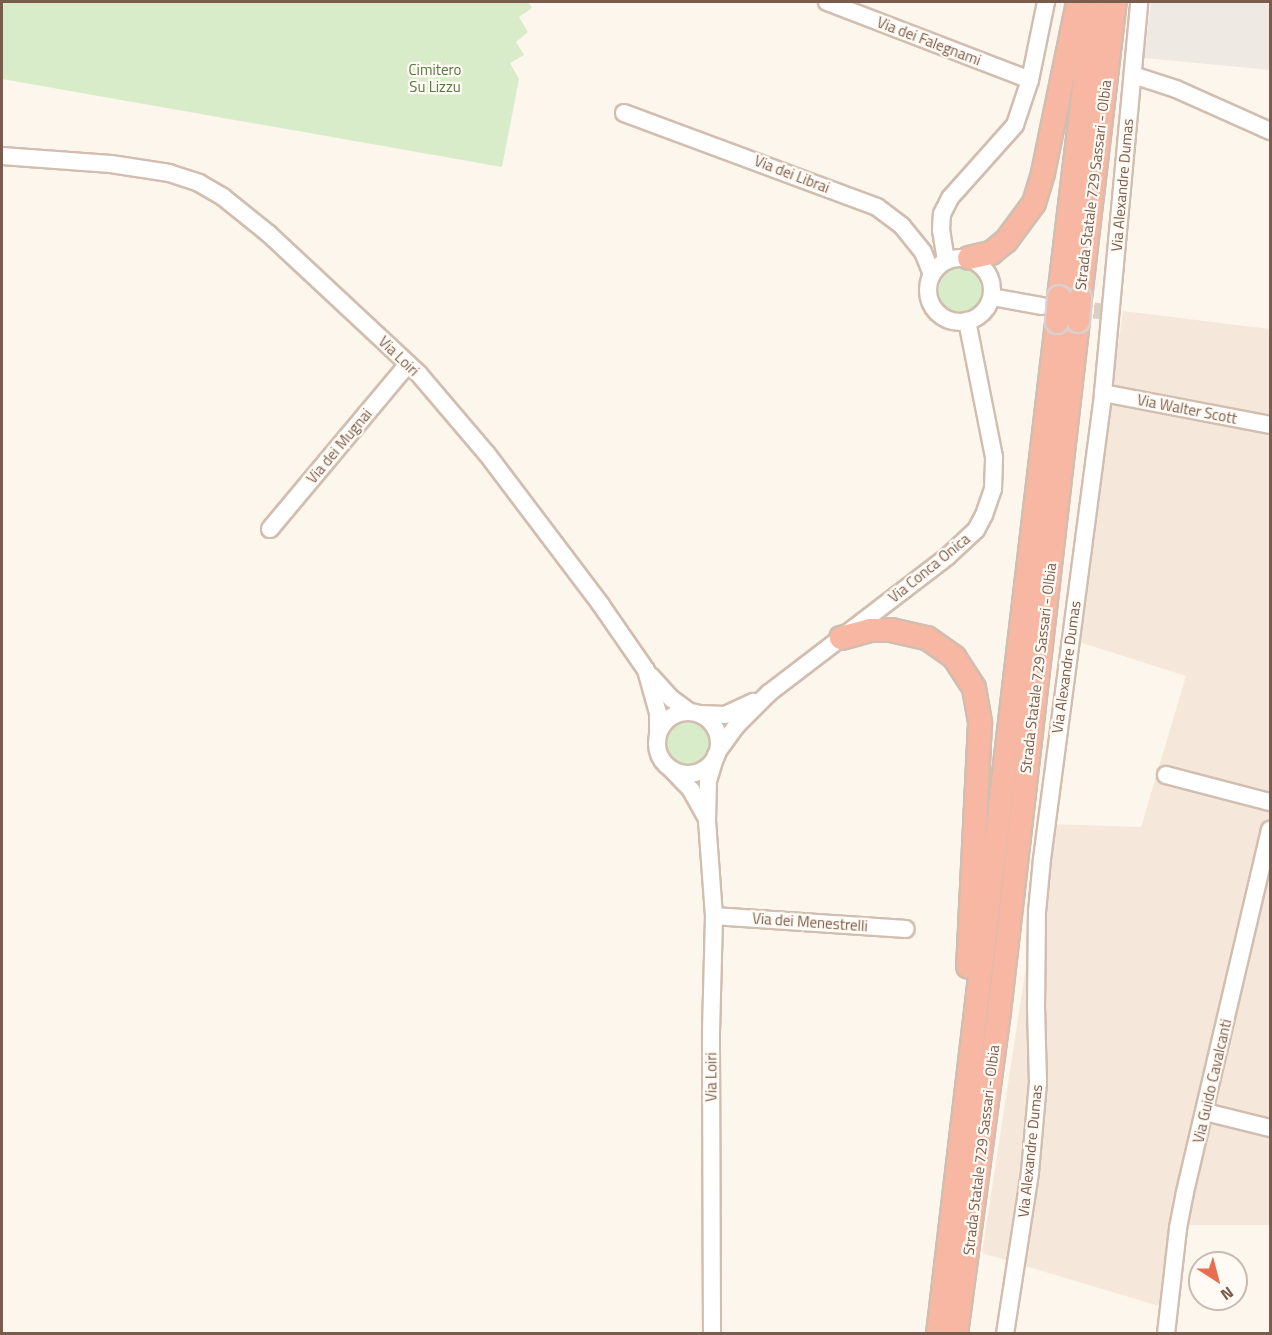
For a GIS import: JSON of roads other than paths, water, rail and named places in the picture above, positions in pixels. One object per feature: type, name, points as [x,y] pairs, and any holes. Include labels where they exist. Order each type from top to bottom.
[{"type":"highway","points":[[969,258],[991,253],[1006,241],[1034,203],[1043,173],[1078,2]]},
{"type":"highway","name":"Strada Statale 729 Sassari - Olbia","points":[[956,1334],[1000,1002],[1063,309],[1094,2]]},
{"type":"highway","name":"Strada Statale 729 Sassari - Olbia","points":[[938,1334],[961,1125],[1063,309],[1115,2]]},
{"type":"highway","points":[[841,638],[871,630],[891,630],[927,638],[954,657],[974,688],[978,703],[978,757],[961,1125]]},
{"type":"street","name":"Via dei Falegnami","points":[[827,2],[1030,80]]},
{"type":"street","points":[[946,261],[941,231],[946,206],[975,168],[1015,124],[1030,80],[1046,2]]},
{"type":"street","name":"Via Alexandre Dumas","points":[[1005,1334],[1030,1172],[1038,1083],[1037,912],[1042,859],[1103,393],[1106,312],[1139,2]]},
{"type":"street","points":[[1133,75],[1176,89],[1269,133]]},
{"type":"street","name":"Via dei Librai","points":[[624,112],[878,207],[902,226],[923,252],[932,274]]},
{"type":"street","name":"Via Loiri","points":[[2,156],[111,164],[169,173],[199,183],[223,197],[269,234],[408,364],[488,454],[646,670],[655,698],[658,733]]},
{"type":"street","points":[[969,258],[977,262],[988,273],[993,289],[992,297],[986,310],[968,321],[951,321],[937,312],[932,305],[928,290],[932,274],[946,261],[969,258]]},
{"type":"street","points":[[992,297],[1063,309]]},
{"type":"street","name":"Via Conca Onica","points":[[717,753],[736,726],[769,693],[948,556],[976,530],[993,489],[994,457],[968,321]]},
{"type":"street","name":"Via dei Mugnai","points":[[270,529],[408,364]]},
{"type":"street","name":"Via Walter Scott","points":[[1103,393],[1270,425]]},
{"type":"street","points":[[646,670],[672,699],[695,713],[714,727],[718,736],[717,753],[703,770],[693,773],[672,770],[658,754],[658,733],[672,716],[695,713]]},
{"type":"street","name":"Via Conca Onica","points":[[695,713],[725,715],[769,693]]},
{"type":"street","name":"Via Loiri","points":[[712,1334],[711,1032],[714,916],[707,821],[708,781],[717,753]]},
{"type":"street","name":"Via Loiri","points":[[672,770],[691,790],[707,821]]},
{"type":"street","points":[[1166,776],[1270,802]]},
{"type":"street","name":"Via Guido Cavalcanti","points":[[1167,1334],[1178,1228],[1270,830]]},
{"type":"street","name":"Via dei Menestrelli","points":[[714,916],[906,929]]},
{"type":"street","points":[[1205,1112],[1270,1128]]},
{"type":"tunnel","points":[[1070,308],[1101,311]]},
{"type":"park label","name":"Cimitero Su Lizzu","points":[[435,78]]}]
